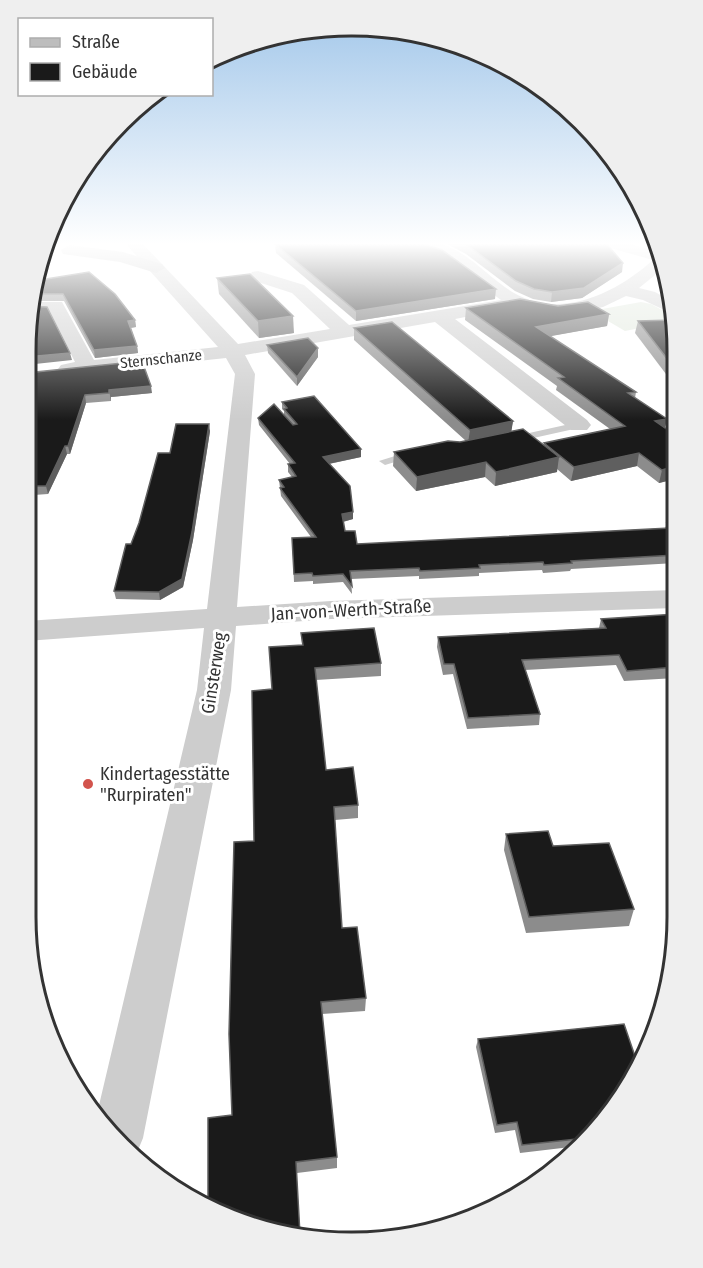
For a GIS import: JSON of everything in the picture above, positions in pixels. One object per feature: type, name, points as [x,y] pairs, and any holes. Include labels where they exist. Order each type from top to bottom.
[{"type":"street","name":"Ginsterweg","points":[[119,1130],[214,690],[245,374],[233,351],[187,301]]},
{"type":"street","points":[[311,301],[345,332]]},
{"type":"street","points":[[516,301],[554,310],[602,301]]},
{"type":"street","name":"Sternschanze","points":[[47,371],[233,351],[519,303]]},
{"type":"street","points":[[39,307],[56,306],[88,367]]},
{"type":"street","points":[[439,316],[579,425]]},
{"type":"street","name":"Jan-von-Werth-Straße","points":[[36,630],[331,610],[667,599]]},
{"type":"lane","points":[[502,442],[579,425]]},
{"type":"lane","points":[[385,461],[428,450]]},
{"type":"shaded area","points":[[641,302],[651,304],[664,311],[665,323],[625,331],[591,311]]},
{"type":"building","points":[[67,301],[121,301],[135,320],[128,321],[137,346],[94,350]]},
{"type":"building","points":[[239,301],[278,301],[293,316],[258,321]]},
{"type":"building","points":[[344,301],[419,301],[356,311]]},
{"type":"building","points":[[507,301],[532,301],[558,306],[588,302],[609,314],[536,327],[636,392],[628,393],[667,419],[655,421],[667,429],[667,468],[662,470],[639,453],[574,467],[544,443],[625,426],[558,378],[564,377],[466,308]]},
{"type":"building","points":[[40,307],[47,307],[70,353],[36,356]]},
{"type":"building","points":[[665,320],[667,359],[638,321]]},
{"type":"building","points":[[392,322],[513,421],[470,430],[354,328]]},
{"type":"building","points":[[308,338],[318,348],[297,377],[267,345]]},
{"type":"building","points":[[142,361],[151,386],[85,395],[68,446],[65,446],[46,486],[36,486],[36,372]]},
{"type":"building","points":[[314,396],[361,449],[323,457],[350,486],[353,512],[342,514],[345,531],[355,531],[357,544],[667,528],[667,556],[571,561],[572,563],[544,565],[543,562],[420,571],[419,568],[350,571],[352,586],[343,574],[313,576],[312,573],[294,574],[292,538],[316,537],[280,488],[284,487],[279,480],[296,476],[288,464],[295,463],[258,418],[274,404],[293,425],[297,424],[284,409],[287,408],[282,402]]},
{"type":"building","points":[[176,424],[209,424],[182,579],[159,592],[114,591],[126,544],[131,544],[139,523],[158,453],[170,453]]},
{"type":"building","points":[[523,429],[559,457],[496,472],[486,462],[417,477],[394,452],[448,441],[460,442]]},
{"type":"building","points":[[667,615],[667,668],[627,671],[619,655],[522,660],[540,714],[468,718],[454,664],[444,664],[438,637],[606,628],[601,619]]},
{"type":"building","points":[[374,628],[381,663],[315,668],[326,770],[353,767],[358,805],[334,807],[342,928],[357,927],[366,998],[321,1002],[337,1157],[296,1162],[300,1227],[250,1215],[208,1197],[208,1118],[232,1115],[229,1034],[234,842],[254,841],[252,691],[272,689],[269,647],[303,645],[301,633]]},
{"type":"building","points":[[548,831],[553,846],[609,843],[634,909],[529,917],[506,834]]},
{"type":"building","points":[[624,1024],[635,1055],[614,1092],[576,1139],[522,1145],[517,1122],[497,1125],[478,1039]]},
{"type":"place","name":"Kindertagesstätte \"Rurpiraten\"","points":[[88,784]]}]
